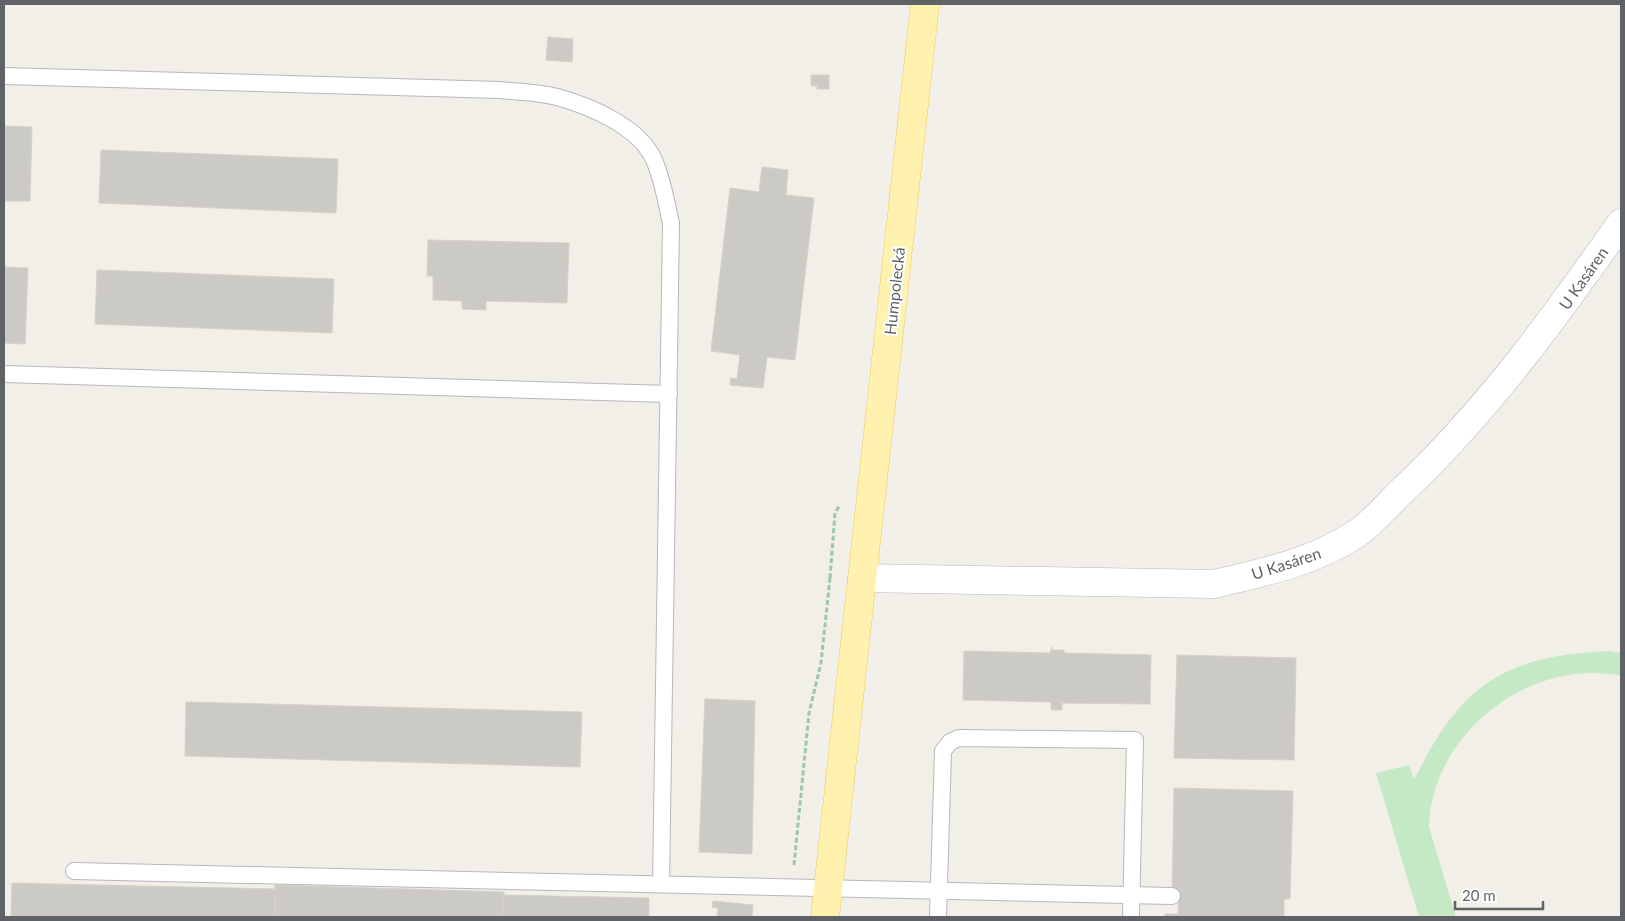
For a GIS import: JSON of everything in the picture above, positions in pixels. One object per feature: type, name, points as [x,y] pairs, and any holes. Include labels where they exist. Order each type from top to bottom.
[{"type":"main road","name":"Humpolecká","points":[[825,917],[925,4]]},
{"type":"street","name":"U Kasáren","points":[[862,578],[1214,584],[1316,556],[1357,533],[1440,456],[1542,336],[1621,224]]},
{"type":"lane","points":[[4,76],[500,90],[556,97],[606,116],[630,129],[654,158],[664,188],[671,223],[661,884]]},
{"type":"lane","points":[[4,374],[669,394]]},
{"type":"lane","points":[[938,917],[943,751],[950,742],[959,738],[1134,740],[1131,917]]},
{"type":"lane","points":[[74,870],[1172,896]]},
{"type":"path","points":[[792,887],[809,713],[821,663],[830,578],[862,578]]},
{"type":"green space","points":[[1608,651],[1621,653],[1621,676],[1587,673],[1553,678],[1521,691],[1492,710],[1467,733],[1447,762],[1434,793],[1429,827],[1456,917],[1419,917],[1376,773],[1409,765],[1414,780],[1431,748],[1449,721],[1468,699],[1488,682],[1512,669],[1539,660],[1571,654]]},
{"type":"building","points":[[548,37],[573,39],[572,62],[546,60]]},
{"type":"building","points":[[811,75],[829,75],[829,89],[817,89],[817,86],[811,86]]},
{"type":"building","points":[[4,126],[32,127],[30,201],[4,201]]},
{"type":"building","points":[[101,150],[338,159],[336,213],[99,203]]},
{"type":"building","points":[[762,167],[788,170],[786,195],[814,198],[795,360],[767,357],[763,388],[730,385],[731,378],[737,379],[740,355],[711,351],[730,188],[759,192]]},
{"type":"building","points":[[428,240],[569,243],[567,303],[486,301],[486,310],[462,309],[462,301],[433,300],[433,276],[427,276]]},
{"type":"building","points":[[4,267],[28,268],[25,344],[4,343]]},
{"type":"building","points":[[97,270],[334,279],[332,333],[95,324]]},
{"type":"building","points":[[1052,647],[1052,650],[1064,650],[1064,653],[1151,655],[1150,704],[1062,703],[1062,710],[1051,710],[1051,702],[963,700],[964,651],[1050,653]]},
{"type":"building","points":[[1177,655],[1296,658],[1294,760],[1174,758]]},
{"type":"building","points":[[705,699],[755,701],[752,854],[699,852]]},
{"type":"building","points":[[186,702],[582,712],[580,767],[185,756]]},
{"type":"building","points":[[1174,788],[1293,791],[1290,899],[1284,899],[1284,917],[1165,917],[1165,914],[1178,914],[1179,897],[1172,896]]},
{"type":"building","points":[[12,883],[275,889],[275,917],[11,917]]},
{"type":"building","points":[[275,885],[504,892],[503,917],[275,917]]},
{"type":"building","points":[[503,895],[649,898],[649,917],[503,917]]},
{"type":"building","points":[[713,901],[753,905],[752,917],[717,917],[718,908],[712,907]]}]
